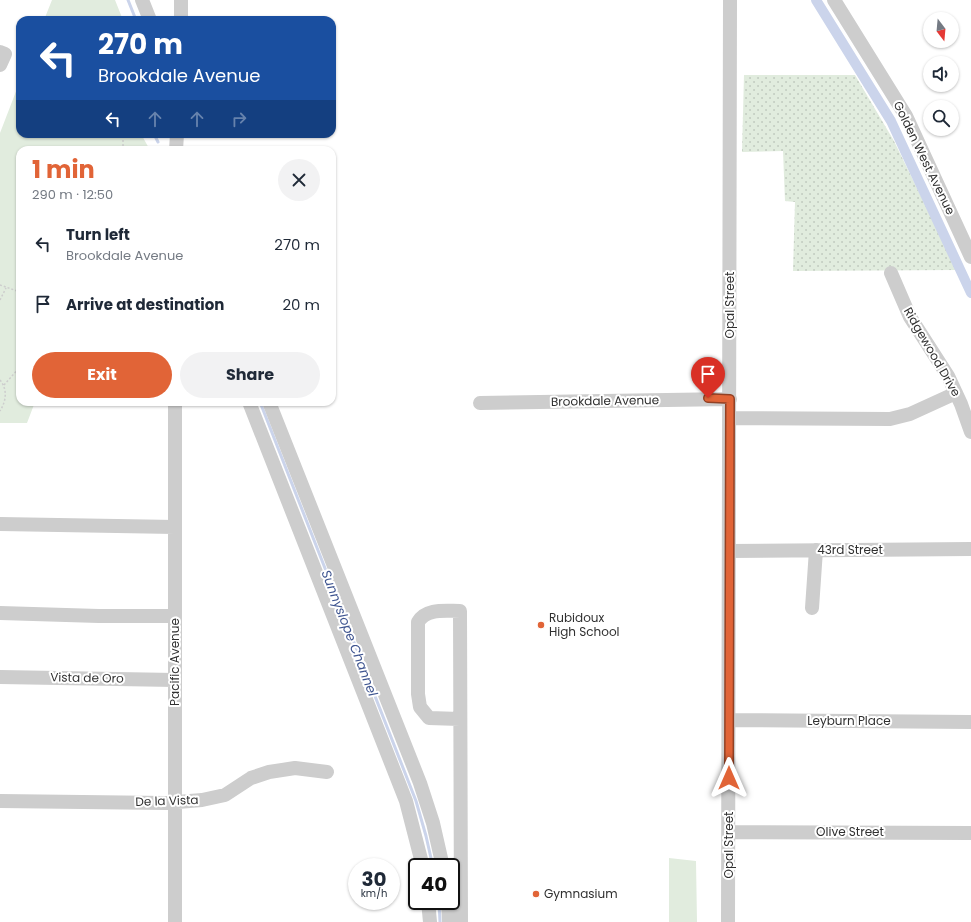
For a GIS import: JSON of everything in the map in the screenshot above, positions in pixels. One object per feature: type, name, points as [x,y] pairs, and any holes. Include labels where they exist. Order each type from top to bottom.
[{"type":"street","points":[[142,0],[148,16]]},
{"type":"street","points":[[181,16],[182,0]]},
{"type":"street","name":"Opal Street","points":[[728,922],[730,832],[730,0]]},
{"type":"street","name":"Golden West Avenue","points":[[834,0],[906,116],[971,257]]},
{"type":"street","points":[[0,52],[5,54],[0,66]]},
{"type":"street","name":"Ridgewood Drive","points":[[891,273],[910,317],[948,376],[971,432]]},
{"type":"street","points":[[730,418],[890,419],[910,414],[956,393]]},
{"type":"street","name":"Brookdale Avenue","points":[[480,403],[730,399]]},
{"type":"street","name":"Pacific Avenue","points":[[175,406],[175,922]]},
{"type":"street","points":[[251,406],[406,801],[421,858]]},
{"type":"street","points":[[271,406],[420,783],[433,823],[441,858]]},
{"type":"street","points":[[0,524],[175,527]]},
{"type":"street","name":"43rd Street","points":[[729,551],[971,549]]},
{"type":"street","points":[[812,608],[816,550]]},
{"type":"street","points":[[460,719],[429,718],[420,707],[418,694],[418,622],[422,615],[428,612],[460,611],[461,922]]},
{"type":"street","points":[[0,613],[99,616],[175,616]]},
{"type":"street","name":"Vista de Oro","points":[[0,677],[175,680]]},
{"type":"street","name":"Leyburn Place","points":[[729,720],[970,722]]},
{"type":"street","name":"De la Vista","points":[[0,801],[175,802],[202,800],[225,794],[251,778],[269,772],[295,768],[327,772]]},
{"type":"street","name":"Olive Street","points":[[730,832],[971,833]]},
{"type":"street","points":[[429,910],[430,922]]},
{"type":"street","points":[[448,910],[449,922]]},
{"type":"path","points":[[0,285],[16,291]]},
{"type":"path","points":[[0,300],[6,288]]},
{"type":"path","points":[[4,384],[16,371]]},
{"type":"path","points":[[0,380],[4,384],[6,393],[5,402],[0,410]]},
{"type":"green space","points":[[52,0],[115,0],[121,16],[46,16]]},
{"type":"green space","points":[[744,75],[855,75],[894,141],[957,270],[793,271],[795,202],[785,201],[783,151],[742,152]]},
{"type":"green space","points":[[16,91],[16,138],[143,138],[148,146],[16,146],[16,406],[33,406],[27,423],[0,423],[0,133]]},
{"type":"green space","points":[[669,858],[696,861],[697,922],[669,922]]},
{"type":"waterway","name":"Sunnyslope Channel","points":[[128,0],[134,16]]},
{"type":"waterway","points":[[816,0],[891,121],[971,293]]},
{"type":"waterway","name":"Sunnyslope Channel","points":[[156,138],[158,142]]},
{"type":"waterway","name":"Sunnyslope Channel","points":[[262,406],[416,801],[431,858]]},
{"type":"waterway","name":"Sunnyslope Channel","points":[[439,910],[440,922]]},
{"type":"place","name":"Rubidoux High School","points":[[541,625]]},
{"type":"place","name":"Gymnasium","points":[[536,894]]},
{"type":"route","points":[[708,398],[730,399],[729,778]]}]
